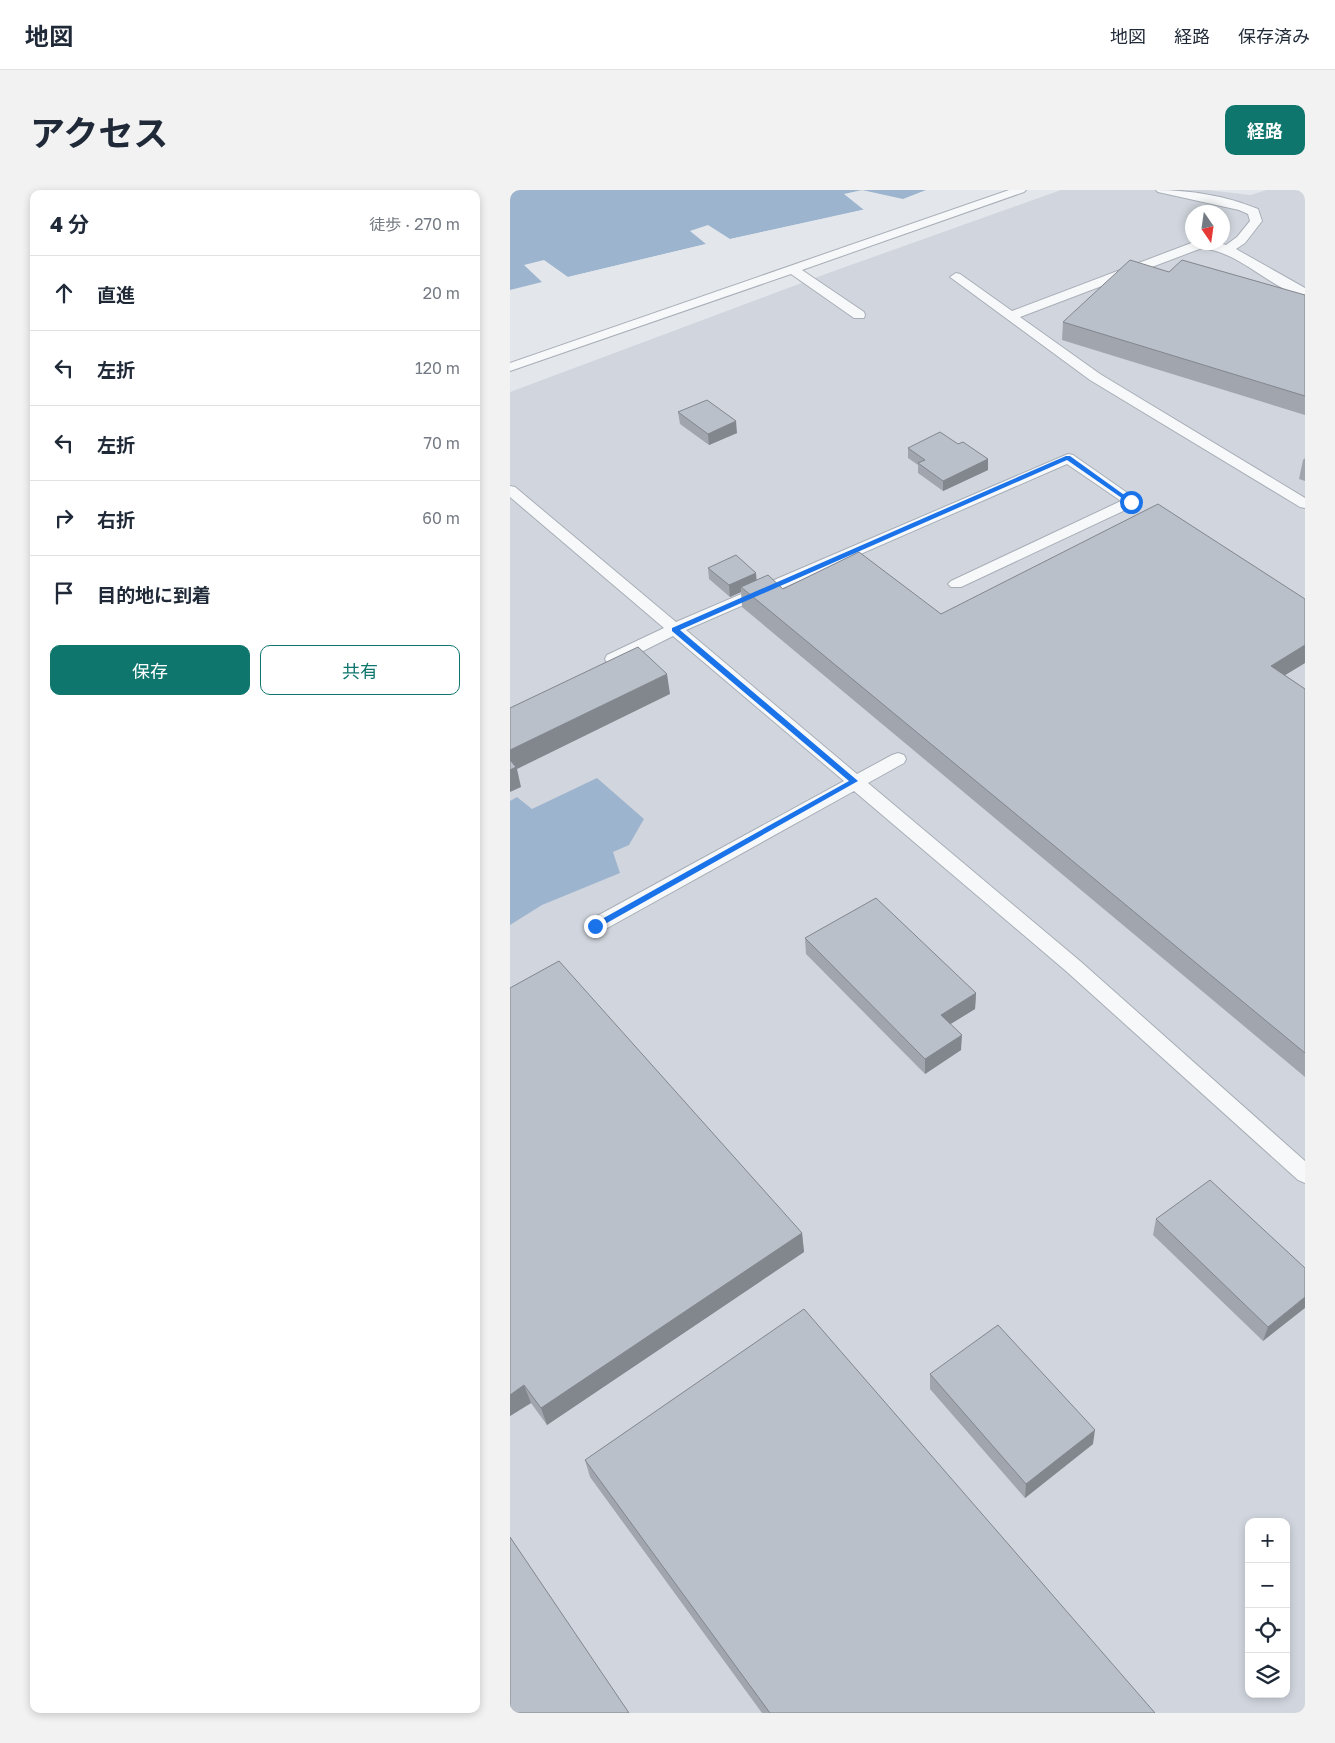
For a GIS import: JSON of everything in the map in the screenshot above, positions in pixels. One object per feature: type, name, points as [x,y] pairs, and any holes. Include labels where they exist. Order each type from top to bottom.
[{"type":"lane","points":[[510,367],[1020,190]]},
{"type":"lane","points":[[1162,190],[1224,202],[1254,212],[1256,221],[1241,240],[1230,248]]},
{"type":"lane","points":[[1011,316],[1185,249]]},
{"type":"lane","points":[[1228,250],[1291,288],[1305,293]]},
{"type":"lane","points":[[793,269],[859,315]]},
{"type":"lane","points":[[956,277],[1095,377],[1305,504]]},
{"type":"lane","points":[[510,362],[550,353]]},
{"type":"lane","points":[[597,667],[675,629],[1068,458],[1131,502],[956,584]]},
{"type":"lane","points":[[510,490],[1073,966],[1305,1174]]},
{"type":"lane","points":[[595,926],[898,758]]},
{"type":"shaded area","points":[[1061,190],[1207,190],[1251,195],[1266,190],[1305,190],[1305,1713],[510,1713],[510,392],[831,272]]},
{"type":"water","points":[[510,190],[862,190],[844,194],[864,210],[730,239],[708,225],[690,231],[706,244],[568,277],[544,260],[524,265],[542,282],[510,290]]},
{"type":"water","points":[[862,190],[926,190],[903,199]]},
{"type":"water","points":[[597,778],[644,819],[629,845],[613,852],[620,873],[542,905],[510,925],[510,801],[517,797],[532,809]]},
{"type":"pier","points":[[866,209],[865,212],[730,241],[726,240]]},
{"type":"pier","points":[[708,244],[707,247],[568,279],[564,278]]},
{"type":"building","points":[[1130,260],[1169,272],[1182,260],[1305,295],[1305,396],[1063,322]]},
{"type":"building","points":[[707,400],[736,421],[708,434],[678,412]]},
{"type":"building","points":[[940,432],[958,444],[963,442],[988,459],[943,481],[918,463],[925,460],[908,448]]},
{"type":"building","points":[[1158,504],[1305,599],[1305,645],[1271,666],[1305,689],[1305,1053],[741,587],[768,575],[783,589],[859,552],[941,614]]},
{"type":"building","points":[[736,555],[756,573],[729,585],[708,568]]},
{"type":"building","points":[[638,647],[667,674],[510,750],[510,708]]},
{"type":"building","points":[[510,760],[516,767],[510,770]]},
{"type":"building","points":[[876,898],[976,993],[941,1015],[962,1035],[925,1059],[805,938]]},
{"type":"building","points":[[559,961],[802,1233],[541,1408],[524,1385],[510,1395],[510,988]]},
{"type":"building","points":[[1210,1180],[1305,1268],[1305,1297],[1268,1327],[1156,1219]]},
{"type":"building","points":[[804,1309],[1155,1713],[770,1713],[585,1460]]},
{"type":"building","points":[[998,1325],[1095,1430],[1026,1484],[930,1374]]},
{"type":"building","points":[[510,1537],[629,1713],[510,1713]]},
{"type":"route","points":[[595,926],[855,781],[675,629],[1068,458],[1131,502]]}]
